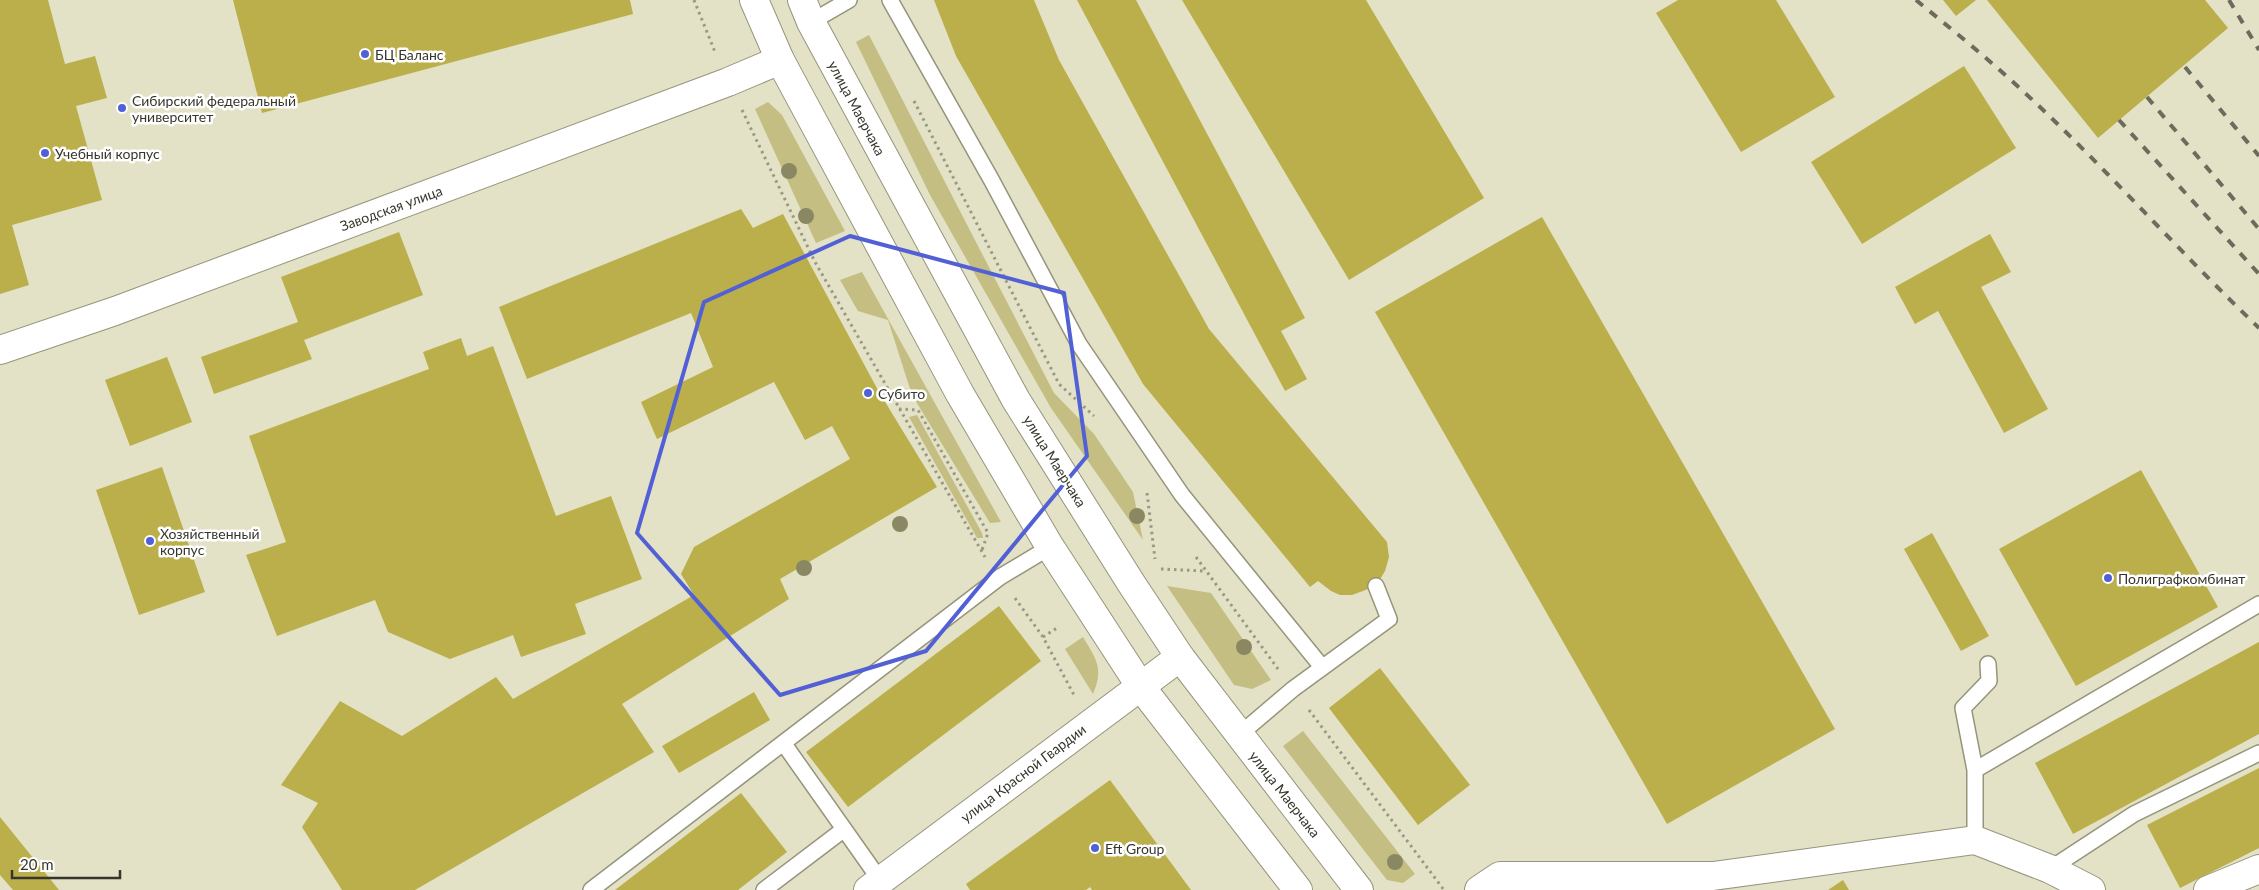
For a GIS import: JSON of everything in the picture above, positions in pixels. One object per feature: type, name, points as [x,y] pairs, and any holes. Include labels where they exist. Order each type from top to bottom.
[{"type":"main road","points":[[754,0],[780,60],[960,394],[1050,547],[1141,687],[1298,890]]},
{"type":"main road","name":"улица Маерчака","points":[[806,11],[1016,400],[1131,583],[1180,657],[1360,890]]},
{"type":"main road","name":"Заводская улица","points":[[0,350],[115,311],[728,82],[780,60]]},
{"type":"main road","name":"улица Красной Гвардии","points":[[874,885],[1180,657]]},
{"type":"main road","points":[[1479,890],[1500,876],[1714,876],[1975,840],[2050,869],[2091,890]]},
{"type":"main road","points":[[2208,890],[2259,869]]},
{"type":"lane","points":[[806,11],[849,0]]},
{"type":"lane","points":[[890,0],[992,181],[1079,344],[1182,494],[1322,667]]},
{"type":"lane","points":[[591,890],[1000,577],[1050,547]]},
{"type":"lane","points":[[1239,735],[1293,689],[1389,619],[1376,586]]},
{"type":"lane","points":[[1975,770],[2259,604]]},
{"type":"lane","points":[[1975,840],[1975,770],[1963,708],[1989,681],[1988,664]]},
{"type":"lane","points":[[784,744],[842,830],[874,885]]},
{"type":"lane","points":[[2050,869],[2134,814],[2259,753]]},
{"type":"lane","points":[[764,890],[842,830]]},
{"type":"path","points":[[694,0],[728,82],[815,262],[898,409],[982,551],[1043,637],[1075,696]]},
{"type":"path","points":[[911,96],[1059,384],[1097,419]]},
{"type":"path","points":[[898,409],[918,410],[988,533],[982,551]]},
{"type":"path","points":[[1147,491],[1156,568],[1205,571],[1444,890]]},
{"type":"path","points":[[1043,637],[1057,628]]},
{"type":"highlighted area","points":[[850,236],[1064,293],[1087,456],[926,651],[780,695],[637,533],[704,302]]},
{"type":"shaded area","points":[[869,35],[1054,393],[1094,434],[1133,492],[1143,540],[1051,408],[930,195],[856,42]]},
{"type":"shaded area","points":[[768,102],[782,115],[845,231],[816,243],[755,109]]},
{"type":"shaded area","points":[[862,272],[1001,522],[990,523],[912,395],[888,320],[858,311],[840,280]]},
{"type":"shaded area","points":[[917,415],[983,538],[977,538],[909,417]]},
{"type":"shaded area","points":[[1167,586],[1211,593],[1271,680],[1252,689],[1234,685]]},
{"type":"shaded area","points":[[1083,637],[1097,664],[1098,677],[1093,694],[1065,649]]},
{"type":"shaded area","points":[[1303,731],[1415,874],[1403,883],[1387,880],[1283,746]]},
{"type":"building","name":"Учебный корпус","points":[[0,0],[48,0],[65,64],[95,56],[107,98],[76,106],[102,200],[12,225],[29,285],[0,294]]},
{"type":"building","name":"БЦ Баланс","points":[[233,0],[630,0],[633,14],[262,113]]},
{"type":"building","points":[[934,0],[1034,0],[1059,60],[1209,329],[1387,542],[1389,557],[1385,571],[1376,586],[1352,595],[1340,595],[1318,581],[1310,587],[1143,384],[956,56]]},
{"type":"building","points":[[1077,0],[1136,0],[1305,318],[1281,331],[1307,379],[1285,391]]},
{"type":"building","points":[[1182,0],[1366,0],[1484,198],[1349,280]]},
{"type":"building","points":[[1678,0],[1776,0],[1835,97],[1741,152],[1656,13]]},
{"type":"building","points":[[1943,0],[1976,0],[1956,16]]},
{"type":"building","points":[[1987,0],[2205,0],[2228,28],[2098,138]]},
{"type":"building","points":[[1964,66],[2016,148],[1862,244],[1811,162]]},
{"type":"building","points":[[741,209],[753,228],[783,214],[879,392],[937,487],[780,579],[789,599],[622,704],[654,752],[415,890],[342,890],[302,827],[318,803],[281,785],[340,701],[402,736],[496,677],[513,699],[694,595],[681,574],[694,547],[850,459],[832,426],[805,440],[774,382],[657,439],[641,402],[713,367],[691,313],[527,379],[499,307]]},
{"type":"building","points":[[1542,217],[1835,729],[1667,824],[1375,312]]},
{"type":"building","points":[[399,232],[423,295],[304,340],[312,359],[214,394],[201,357],[298,322],[281,277]]},
{"type":"building","points":[[1990,234],[2011,272],[1981,287],[2048,409],[2004,433],[1938,311],[1915,324],[1895,287]]},
{"type":"building","points":[[461,338],[467,356],[493,346],[556,516],[611,496],[642,579],[575,604],[586,634],[521,657],[513,635],[450,659],[388,632],[375,600],[277,636],[246,555],[286,542],[249,436],[429,369],[423,352]]},
{"type":"building","points":[[167,357],[192,422],[130,446],[105,380]]},
{"type":"building","name":"Хозяйственный корпус","points":[[162,467],[205,592],[139,615],[96,490]]},
{"type":"building","name":"Полиграфкомбинат","points":[[2141,470],[2218,607],[2076,686],[1999,549]]},
{"type":"building","points":[[1932,533],[1989,636],[1961,651],[1904,549]]},
{"type":"building","points":[[999,606],[1041,661],[848,807],[806,752]]},
{"type":"building","points":[[2259,642],[2259,734],[2073,834],[2035,763]]},
{"type":"building","points":[[1380,668],[1470,785],[1418,825],[1329,708]]},
{"type":"building","points":[[754,692],[770,720],[679,773],[662,746]]},
{"type":"building","points":[[2259,768],[2259,848],[2180,888],[2147,825]]},
{"type":"building","points":[[1110,780],[1191,890],[1092,890],[1090,887],[1086,890],[970,890],[966,884]]},
{"type":"building","points":[[741,793],[787,852],[738,890],[615,890]]},
{"type":"building","points":[[0,817],[59,890],[13,890],[0,875]]},
{"type":"building","points":[[1843,880],[1849,890],[1828,890]]},
{"type":"railway","points":[[1916,0],[1982,54],[2069,135],[2259,328]]},
{"type":"railway","points":[[2229,0],[2259,50]]},
{"type":"railway","points":[[2185,67],[2259,156]]},
{"type":"railway","points":[[2147,97],[2259,229]]},
{"type":"railway","points":[[2119,120],[2259,274]]},
{"type":"place","name":"БЦ Баланс","points":[[365,54]]},
{"type":"place","name":"Сибирский федеральный университет","points":[[122,108]]},
{"type":"place","name":"Учебный корпус","points":[[45,153]]},
{"type":"place","name":"Субито","points":[[868,393]]},
{"type":"place","name":"Хозяйственный корпус","points":[[150,541]]},
{"type":"place","name":"Полиграфкомбинат","points":[[2108,578]]},
{"type":"place","name":"Eft Group","points":[[1095,848]]}]
